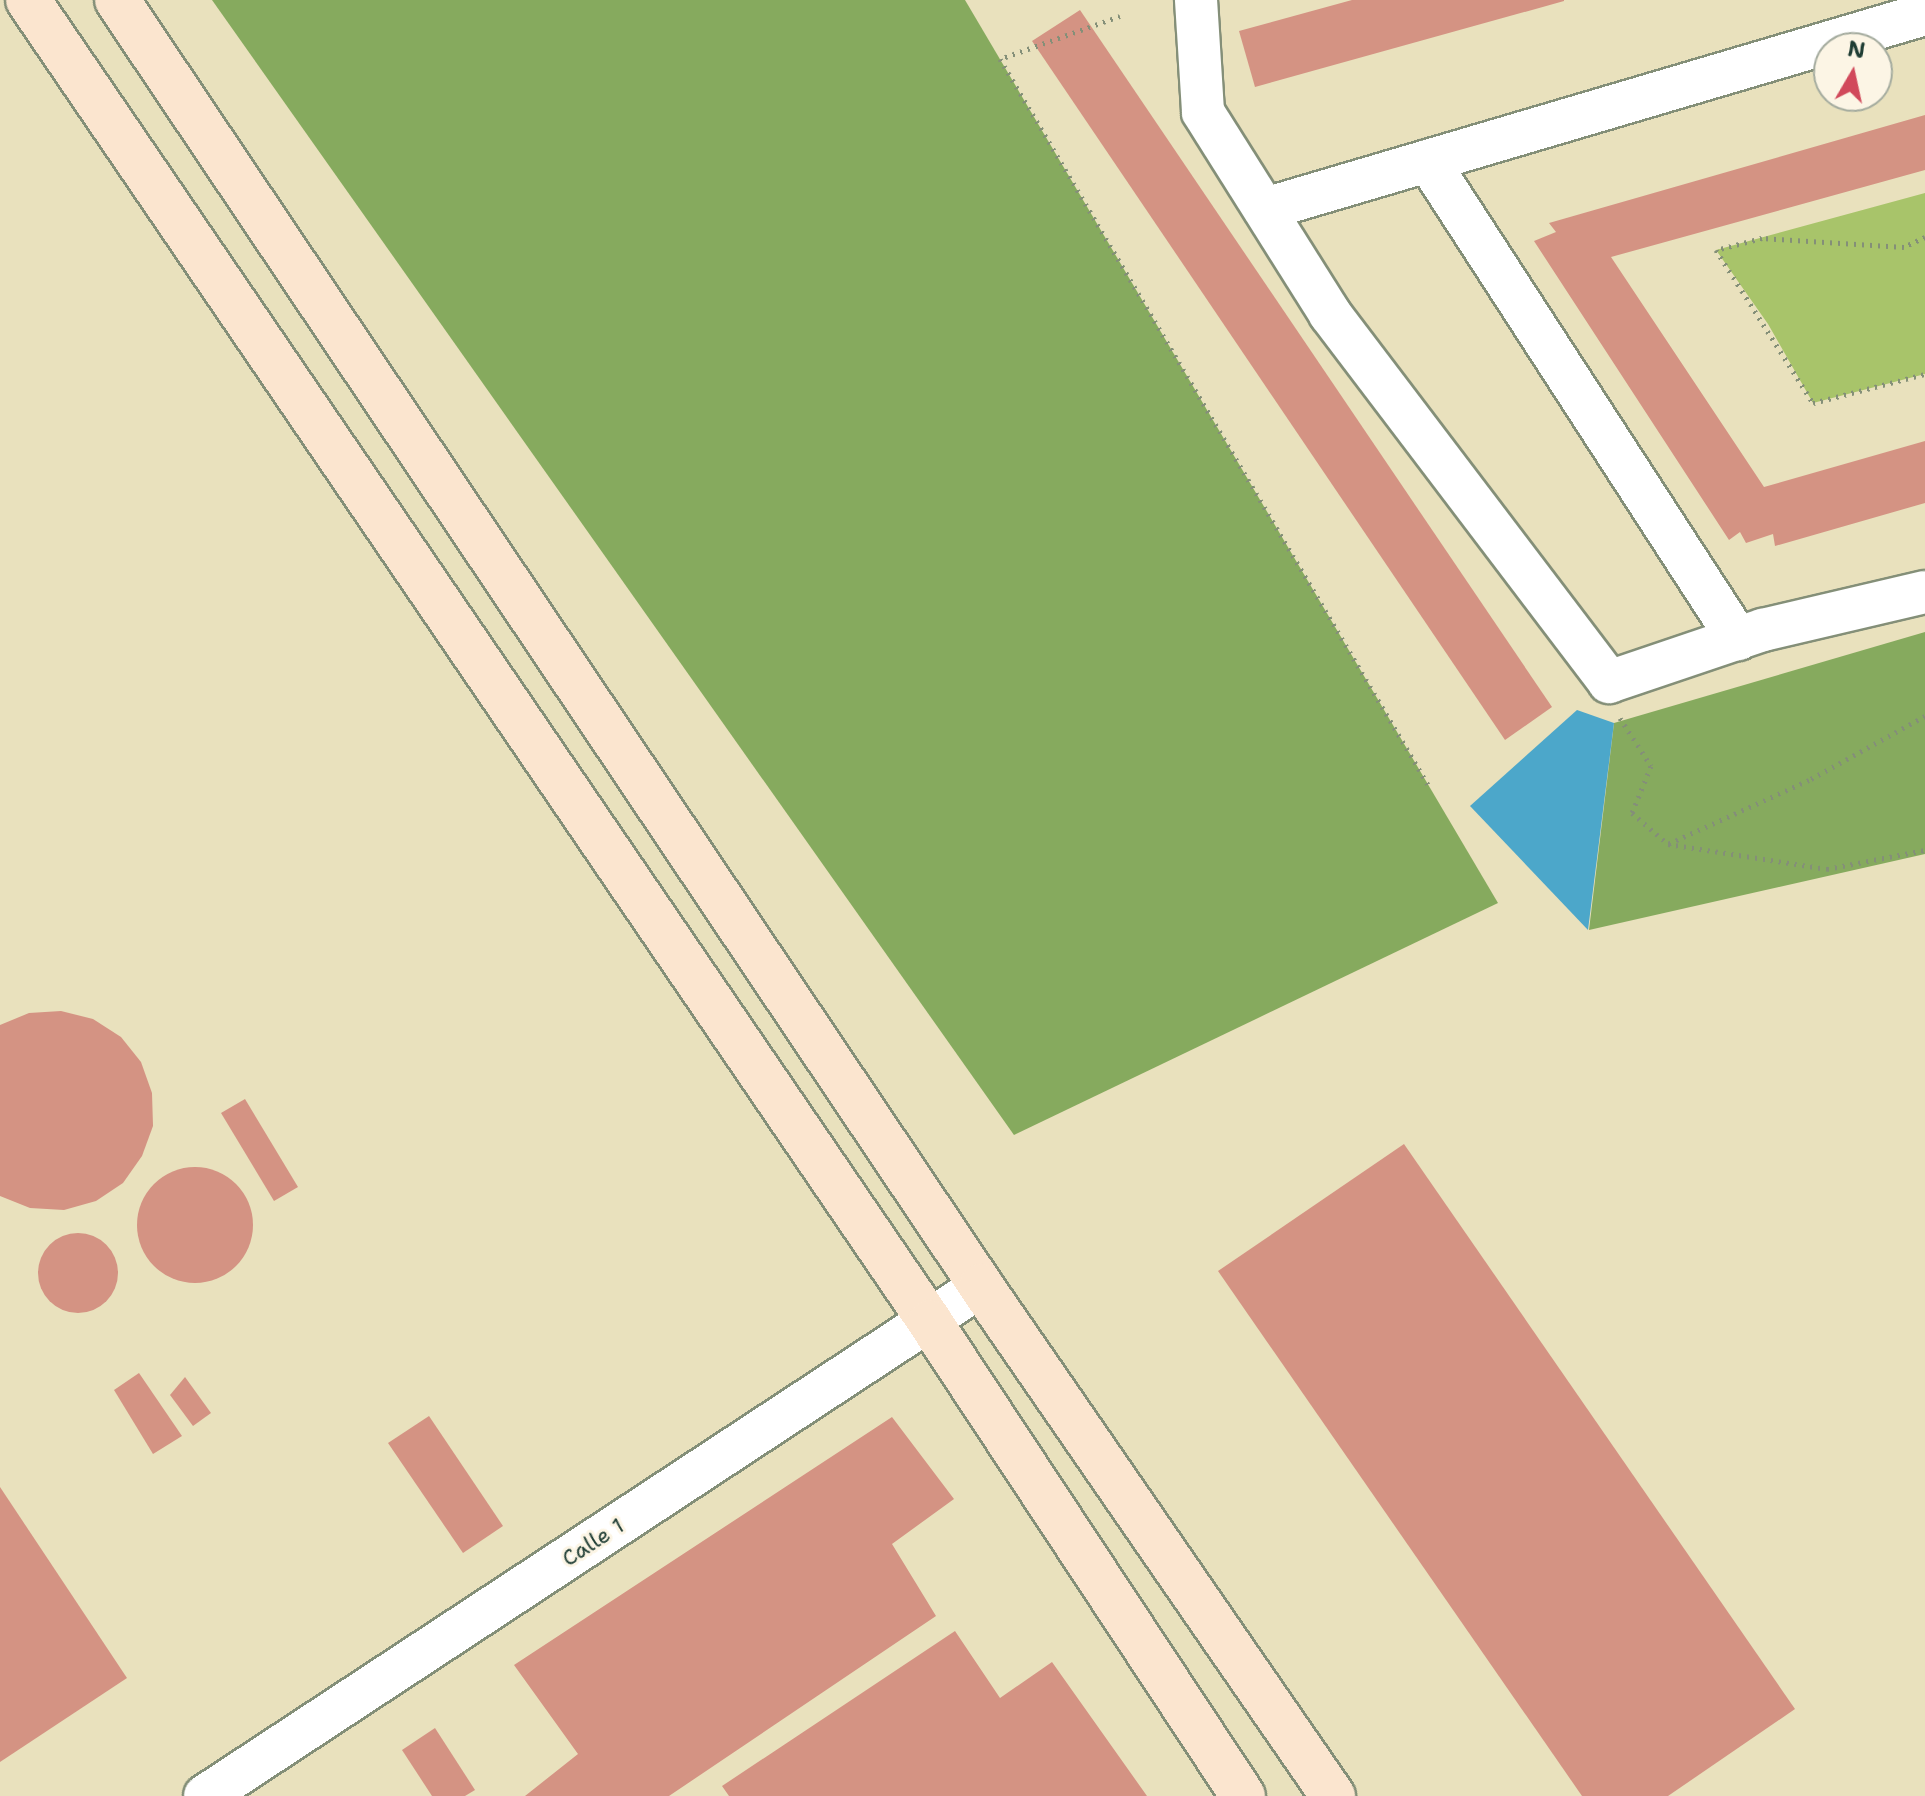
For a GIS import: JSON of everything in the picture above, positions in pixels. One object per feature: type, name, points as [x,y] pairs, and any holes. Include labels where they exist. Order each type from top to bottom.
[{"type":"street","points":[[28,0],[930,1322],[1243,1796]]},
{"type":"street","points":[[117,0],[981,1286],[1333,1796]]},
{"type":"street","points":[[1196,0],[1203,112],[1330,314],[1609,682],[1738,639],[1925,592]]},
{"type":"street","points":[[1265,209],[1925,14]]},
{"type":"street","points":[[1428,161],[1738,639]]},
{"type":"street","name":"Calle 1","points":[[205,1796],[981,1286]]},
{"type":"path","points":[[1120,16],[1000,59],[1430,788]]},
{"type":"path","points":[[1924,239],[1904,247],[1762,238],[1716,250],[1813,403],[1925,374]]},
{"type":"path","points":[[1617,714],[1651,766],[1632,813],[1668,844],[1827,869],[1925,850]]},
{"type":"path","points":[[1668,844],[1809,780],[1925,716]]},
{"type":"green space","points":[[212,0],[965,0],[1498,903],[1014,1135]]},
{"type":"green space","points":[[1925,193],[1925,374],[1813,403],[1768,324],[1716,250]]},
{"type":"green space","points":[[1925,632],[1925,854],[1589,930],[1614,723]]},
{"type":"water","points":[[1577,710],[1614,723],[1588,930],[1470,806]]},
{"type":"building","points":[[1352,0],[1564,1],[1255,87],[1239,31]]},
{"type":"building","points":[[1080,10],[1552,707],[1505,740],[1032,41]]},
{"type":"building","points":[[1925,115],[1925,170],[1611,257],[1764,487],[1925,441],[1925,503],[1775,546],[1773,534],[1746,543],[1740,532],[1729,540],[1534,241],[1556,232],[1549,223]]},
{"type":"building","points":[[61,1011],[93,1019],[121,1037],[141,1062],[152,1093],[153,1126],[142,1156],[123,1183],[96,1201],[64,1210],[30,1208],[0,1196],[0,1025],[29,1013]]},
{"type":"building","points":[[245,1099],[298,1187],[274,1201],[221,1113]]},
{"type":"building","points":[[1404,1144],[1795,1709],[1668,1796],[1582,1796],[1218,1271]]},
{"type":"building","points":[[195,1167],[217,1171],[236,1184],[249,1203],[253,1225],[249,1247],[236,1266],[217,1279],[195,1283],[173,1279],[154,1266],[141,1247],[137,1225],[141,1203],[154,1184],[173,1171]]},
{"type":"building","points":[[78,1233],[93,1236],[106,1245],[115,1258],[118,1273],[115,1288],[106,1301],[93,1310],[78,1313],[63,1310],[50,1301],[41,1288],[38,1273],[41,1258],[50,1245],[63,1236]]},
{"type":"building","points":[[139,1373],[182,1436],[153,1454],[114,1390]]},
{"type":"building","points":[[185,1377],[211,1413],[193,1426],[170,1395]]},
{"type":"building","points":[[429,1416],[503,1526],[463,1553],[388,1443]]},
{"type":"building","points":[[892,1417],[954,1499],[892,1544],[936,1616],[669,1796],[525,1796],[578,1754],[514,1665]]},
{"type":"building","points":[[0,1487],[127,1678],[0,1762]]},
{"type":"building","points":[[955,1631],[1000,1698],[1052,1662],[1147,1796],[729,1796],[722,1786]]},
{"type":"building","points":[[435,1728],[475,1790],[465,1796],[432,1796],[402,1750]]}]
